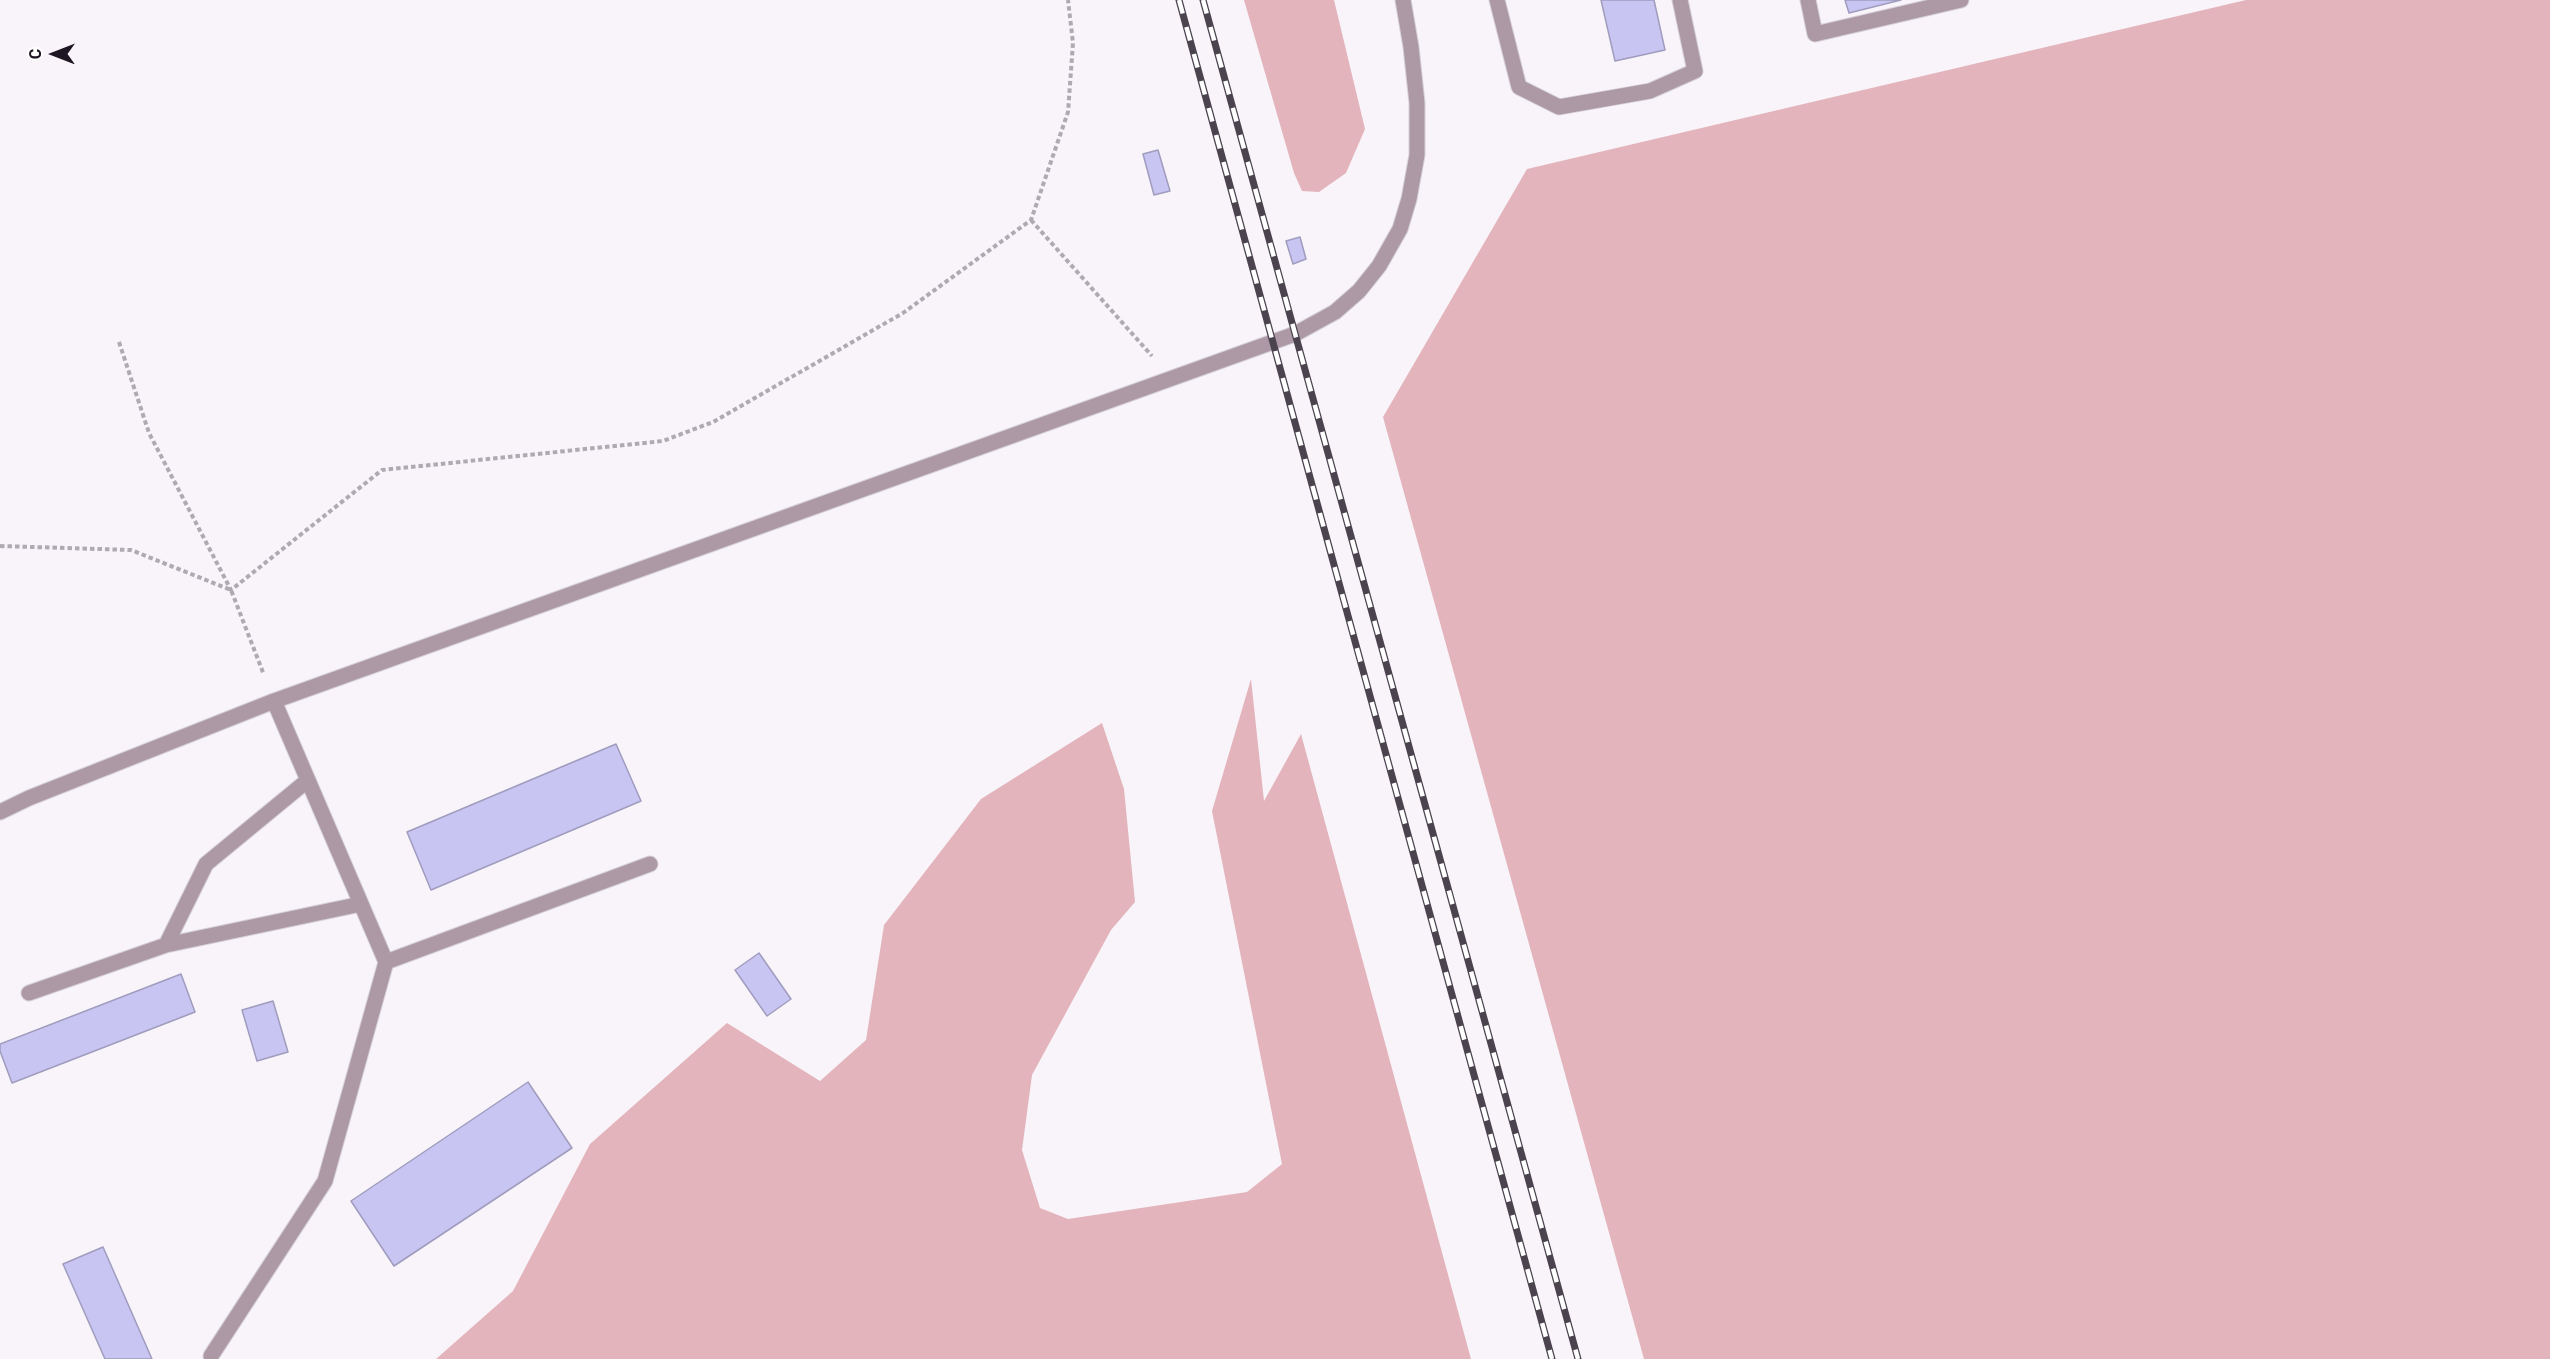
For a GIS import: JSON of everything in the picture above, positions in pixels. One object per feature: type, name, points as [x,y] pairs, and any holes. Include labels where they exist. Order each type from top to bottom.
[{"type":"street","points":[[0,813],[29,798],[274,701],[1295,334],[1335,312],[1359,291],[1379,266],[1400,229],[1409,199],[1417,155],[1417,103],[1412,47],[1403,0]]},
{"type":"street","points":[[1497,0],[1519,87],[1559,108],[1650,91],[1695,71],[1680,0]]},
{"type":"street","points":[[1808,0],[1815,34],[1961,0]]},
{"type":"street","points":[[211,1356],[325,1181],[386,962],[274,701]]},
{"type":"street","points":[[166,945],[206,864],[308,780]]},
{"type":"street","points":[[386,962],[650,864]]},
{"type":"street","points":[[29,993],[166,945],[361,904]]},
{"type":"path","points":[[231,590],[382,470],[663,441],[713,422],[903,313],[1031,220],[1068,112],[1073,43],[1068,0]]},
{"type":"path","points":[[1031,220],[1172,378]]},
{"type":"path","points":[[120,342],[149,433],[231,590],[274,701]]},
{"type":"path","points":[[0,546],[131,550],[231,590]]},
{"type":"shaded area","points":[[1244,0],[1334,0],[1365,129],[1346,173],[1319,192],[1302,191],[1294,173]]},
{"type":"shaded area","points":[[2246,0],[2550,0],[2550,1359],[1644,1359],[1383,417],[1527,169]]},
{"type":"shaded area","points":[[1251,679],[1264,801],[1301,734],[1471,1359],[436,1359],[513,1291],[590,1144],[727,1023],[820,1081],[866,1040],[884,925],[981,799],[1102,723],[1124,789],[1135,902],[1111,930],[1032,1075],[1022,1150],[1040,1208],[1068,1219],[1247,1192],[1282,1164],[1212,811]]},
{"type":"building","points":[[1601,0],[1654,0],[1665,50],[1615,61]]},
{"type":"building","points":[[1845,0],[1901,0],[1849,13]]},
{"type":"building","points":[[1158,150],[1170,191],[1154,195],[1143,154]]},
{"type":"building","points":[[1300,237],[1306,259],[1293,264],[1286,241]]},
{"type":"building","points":[[616,744],[641,801],[431,890],[407,832]]},
{"type":"building","points":[[759,953],[791,999],[767,1016],[735,970]]},
{"type":"building","points":[[181,974],[195,1012],[12,1083],[0,1051],[0,1044]]},
{"type":"building","points":[[273,1001],[288,1052],[257,1061],[242,1010]]},
{"type":"building","points":[[528,1082],[572,1148],[394,1266],[351,1201]]},
{"type":"building","points":[[103,1247],[152,1359],[105,1359],[63,1264]]},
{"type":"railway","points":[[1179,0],[1552,1359]]},
{"type":"railway","points":[[1203,0],[1578,1359]]}]
